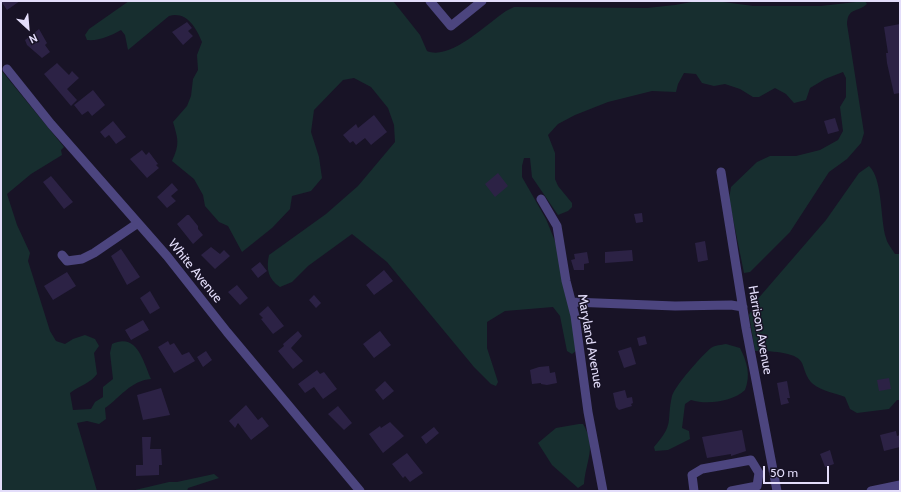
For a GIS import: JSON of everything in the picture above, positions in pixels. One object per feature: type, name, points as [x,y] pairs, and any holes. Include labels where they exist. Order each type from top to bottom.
[{"type":"street","points":[[430,1],[451,26],[482,1]]},
{"type":"street","name":"White Avenue","points":[[7,69],[51,124],[138,223],[360,491]]},
{"type":"street","name":"Harrison Avenue","points":[[721,172],[743,307],[777,491]]},
{"type":"street","name":"Maryland Avenue","points":[[541,199],[557,226],[572,302],[603,491]]},
{"type":"street","points":[[62,256],[67,261],[82,259],[138,223]]},
{"type":"street","points":[[572,302],[652,306],[731,305],[743,307]]},
{"type":"street","points":[[694,491],[692,475],[702,469],[751,460],[759,473],[757,486],[731,491]]},
{"type":"street","points":[[871,491],[900,485]]},
{"type":"green space","points":[[129,1],[393,1],[420,35],[427,51],[436,53],[447,51],[457,46],[479,32],[506,11],[514,7],[647,8],[697,1],[716,1],[753,6],[821,6],[865,1],[867,4],[849,15],[847,24],[864,133],[861,143],[847,159],[829,172],[790,232],[750,272],[744,273],[729,199],[731,187],[757,162],[770,156],[796,156],[820,150],[838,140],[843,131],[840,107],[846,97],[846,78],[843,72],[825,79],[810,88],[806,100],[794,103],[786,94],[775,88],[759,97],[753,97],[740,89],[725,84],[714,86],[702,83],[696,74],[684,73],[678,84],[676,92],[652,91],[608,102],[575,115],[558,124],[548,135],[555,153],[555,179],[558,186],[572,203],[572,207],[568,211],[558,215],[532,177],[530,158],[524,158],[522,177],[546,219],[559,251],[571,310],[576,351],[572,354],[567,351],[560,316],[553,307],[505,311],[487,322],[487,348],[498,382],[496,386],[491,384],[474,367],[387,262],[352,234],[308,266],[292,282],[280,287],[270,277],[268,269],[269,255],[326,214],[358,186],[395,142],[394,125],[388,108],[371,87],[354,78],[343,80],[314,110],[311,132],[319,157],[322,178],[311,191],[292,196],[290,209],[272,228],[242,252],[228,226],[219,222],[205,206],[203,195],[194,179],[172,161],[177,146],[173,122],[187,106],[191,96],[193,79],[198,70],[197,55],[202,42],[197,31],[185,18],[175,15],[169,16],[128,50],[125,35],[121,30],[101,39],[87,40],[85,35],[89,29]]},
{"type":"green space","points":[[1,70],[64,147],[61,150],[62,155],[31,174],[7,194],[17,225],[30,253],[28,261],[50,331],[56,341],[65,344],[73,339],[85,335],[95,339],[99,346],[94,353],[97,374],[88,382],[70,393],[73,410],[91,409],[95,402],[103,397],[103,387],[113,379],[110,353],[112,344],[121,341],[128,342],[133,345],[142,357],[151,379],[144,380],[131,386],[105,408],[106,419],[99,424],[87,421],[77,423],[97,491],[1,491]]},
{"type":"green space","points":[[869,166],[874,172],[877,180],[884,230],[888,244],[895,254],[900,254],[900,400],[897,400],[889,409],[857,413],[850,409],[845,397],[824,390],[813,384],[807,377],[799,359],[781,352],[755,351],[749,315],[756,301],[826,220],[859,173]]},
{"type":"green space","points":[[726,344],[740,348],[746,363],[748,374],[745,390],[740,394],[726,400],[704,402],[691,400],[685,404],[682,428],[689,431],[690,439],[668,450],[655,451],[654,447],[665,433],[669,423],[670,405],[674,391],[695,364],[711,348]]},
{"type":"green space","points":[[583,424],[587,432],[590,454],[584,484],[578,488],[552,465],[538,443],[556,428]]},
{"type":"green space","points":[[214,474],[219,478],[188,488],[187,491],[131,491],[169,482],[177,482]]},
{"type":"building","points":[[1,1],[20,1],[7,10]]},
{"type":"building","points":[[187,22],[192,28],[188,31],[193,36],[183,45],[172,32]]},
{"type":"building","points":[[900,24],[900,93],[894,94],[887,63],[886,53],[888,53],[884,27]]},
{"type":"building","points":[[39,29],[47,43],[45,45],[50,52],[42,58],[27,45],[25,40]]},
{"type":"building","points":[[57,63],[69,75],[72,71],[79,78],[67,89],[77,100],[71,106],[44,74]]},
{"type":"building","points":[[93,90],[105,105],[92,116],[88,111],[82,115],[74,105]]},
{"type":"building","points":[[374,115],[387,132],[371,145],[365,138],[356,145],[353,141],[350,143],[343,135],[356,124],[358,128]]},
{"type":"building","points":[[835,118],[839,131],[828,134],[824,121]]},
{"type":"building","points":[[113,121],[126,137],[116,144],[109,135],[105,138],[100,132]]},
{"type":"building","points":[[142,150],[146,155],[149,152],[158,164],[156,165],[159,168],[147,178],[130,159]]},
{"type":"building","points":[[498,173],[508,186],[495,197],[485,184]]},
{"type":"building","points":[[51,176],[73,202],[64,209],[43,182]]},
{"type":"building","points":[[172,183],[178,190],[171,196],[176,201],[167,208],[157,197]]},
{"type":"building","points":[[642,213],[643,222],[636,223],[634,214]]},
{"type":"building","points":[[189,215],[198,226],[198,229],[203,235],[193,244],[177,224]]},
{"type":"building","points":[[705,241],[708,260],[698,262],[695,243]]},
{"type":"building","points":[[211,247],[220,254],[224,250],[230,256],[215,269],[201,255]]},
{"type":"building","points":[[121,249],[140,277],[127,285],[111,256]]},
{"type":"building","points":[[632,250],[633,261],[605,263],[605,252]]},
{"type":"building","points":[[587,252],[589,263],[584,264],[584,270],[574,270],[571,260],[575,259],[574,254]]},
{"type":"building","points":[[260,262],[267,271],[258,278],[251,269]]},
{"type":"building","points":[[384,270],[393,281],[374,295],[366,285]]},
{"type":"building","points":[[67,272],[76,286],[53,300],[44,286]]},
{"type":"building","points":[[237,285],[248,298],[240,305],[228,292]]},
{"type":"building","points":[[150,291],[160,308],[150,314],[140,298]]},
{"type":"building","points":[[314,295],[321,303],[316,308],[309,300]]},
{"type":"building","points":[[268,306],[284,326],[273,334],[261,319],[263,318],[259,314]]},
{"type":"building","points":[[143,320],[149,330],[131,340],[125,330]]},
{"type":"building","points":[[298,331],[302,336],[291,348],[303,361],[293,369],[278,351],[284,346],[283,344]]},
{"type":"building","points":[[380,331],[391,345],[374,358],[363,344]]},
{"type":"building","points":[[645,336],[647,344],[639,346],[637,338]]},
{"type":"building","points":[[168,341],[170,345],[174,343],[182,355],[189,352],[195,361],[174,373],[158,347]]},
{"type":"building","points":[[631,347],[636,364],[624,368],[618,351]]},
{"type":"building","points":[[206,351],[212,360],[203,367],[197,357]]},
{"type":"building","points":[[549,366],[550,373],[555,372],[557,383],[547,385],[541,383],[532,384],[530,370]]},
{"type":"building","points":[[317,370],[320,374],[324,372],[337,389],[323,399],[314,387],[305,393],[298,384]]},
{"type":"building","points":[[889,378],[891,389],[879,391],[877,380]]},
{"type":"building","points":[[385,381],[394,391],[383,400],[375,390]]},
{"type":"building","points":[[787,381],[790,398],[787,398],[789,403],[781,405],[777,383]]},
{"type":"building","points":[[161,388],[170,415],[143,420],[137,395]]},
{"type":"building","points":[[625,390],[627,398],[632,397],[633,403],[631,404],[632,406],[619,410],[616,407],[613,393]]},
{"type":"building","points":[[246,405],[258,420],[262,417],[269,426],[251,440],[238,423],[235,428],[229,421]]},
{"type":"building","points":[[338,406],[352,423],[344,430],[328,414]]},
{"type":"building","points":[[390,422],[404,436],[383,453],[369,434],[380,426],[381,428]]},
{"type":"building","points":[[434,427],[439,433],[426,444],[421,437]]},
{"type":"building","points":[[742,430],[746,451],[731,456],[731,454],[707,458],[702,437]]},
{"type":"building","points":[[896,431],[897,436],[900,435],[900,447],[884,451],[880,435]]},
{"type":"building","points":[[142,437],[151,437],[150,449],[161,449],[162,465],[159,465],[159,475],[136,476],[136,465],[143,465]]},
{"type":"building","points":[[830,450],[834,464],[825,467],[820,454]]},
{"type":"building","points":[[407,453],[423,473],[410,482],[405,476],[403,478],[392,464]]}]
